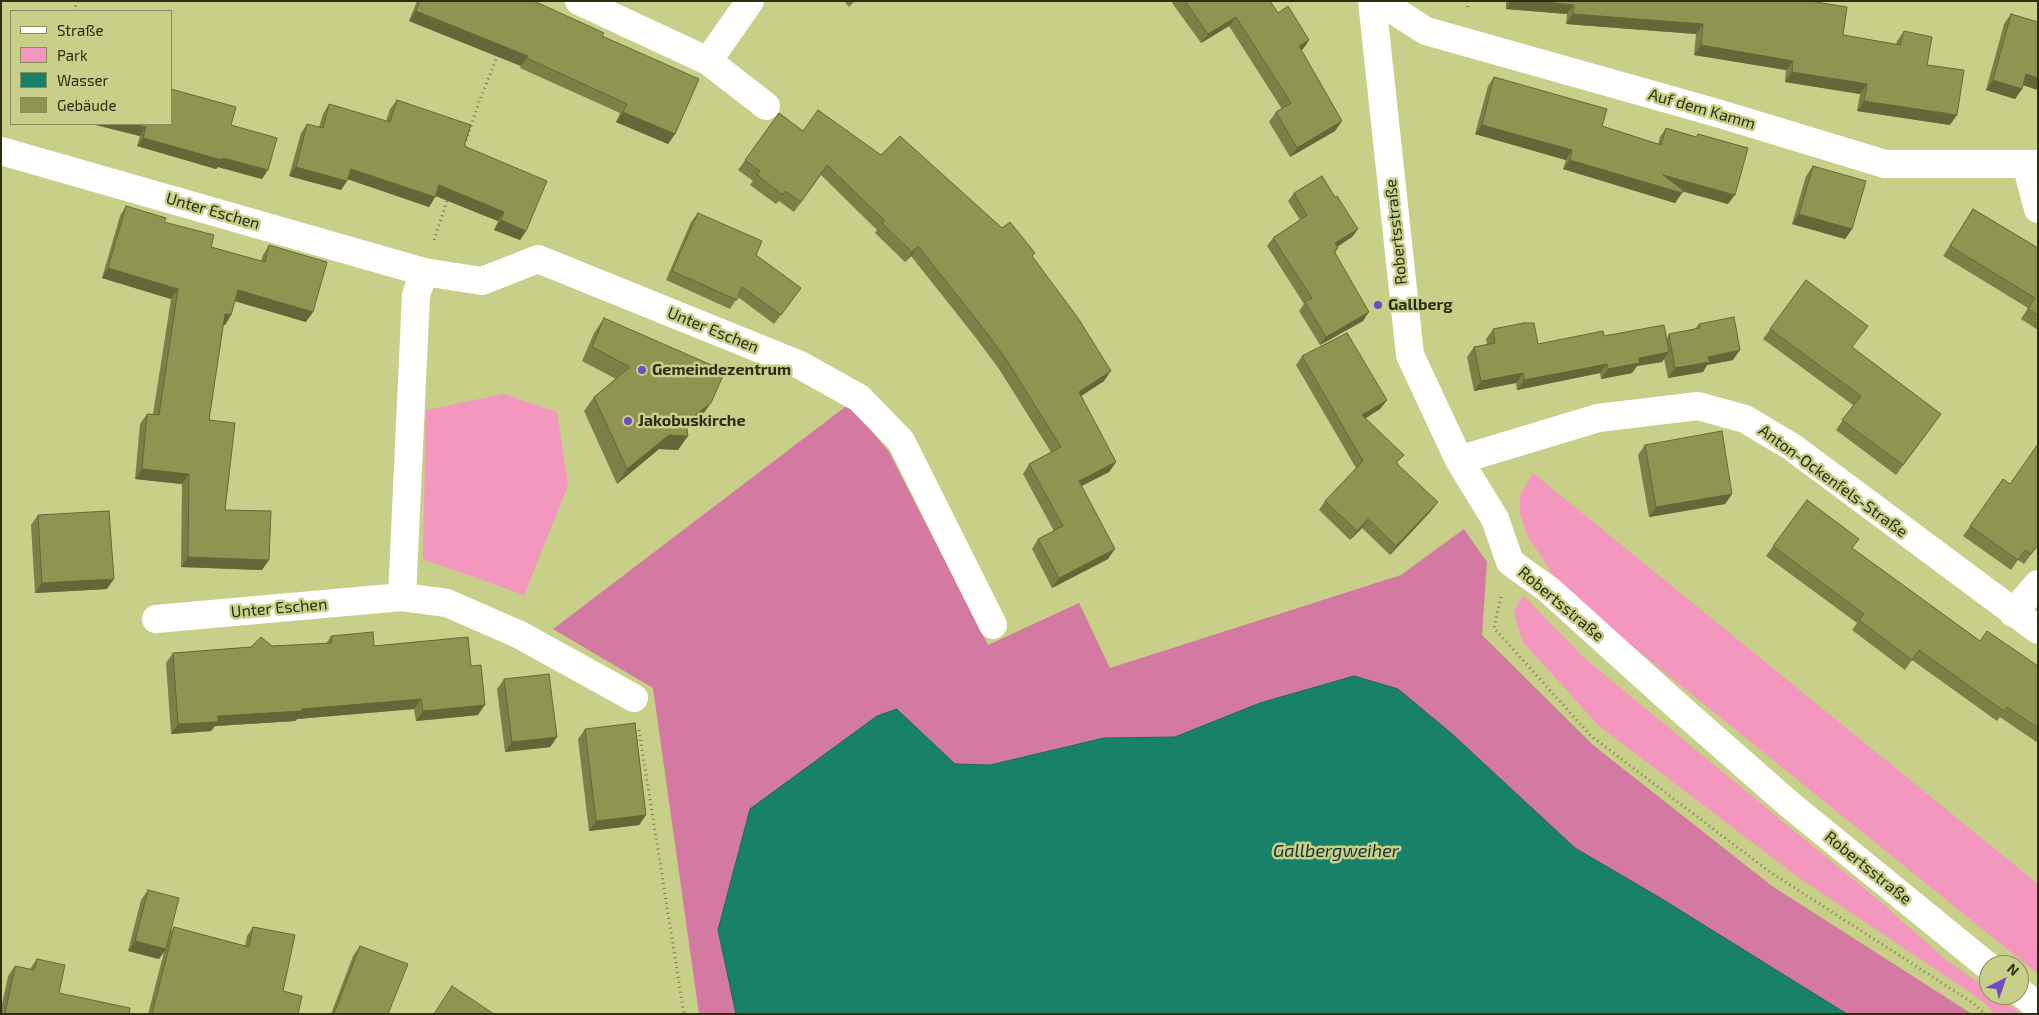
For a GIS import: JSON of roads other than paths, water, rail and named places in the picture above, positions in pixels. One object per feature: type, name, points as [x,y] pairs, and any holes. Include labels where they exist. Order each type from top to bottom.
[{"type":"street","points":[[579,1],[708,61],[766,106]]},
{"type":"street","points":[[708,61],[750,1]]},
{"type":"street","name":"Robertsstraße","points":[[1372,1],[1410,355],[1459,460],[1495,519],[1510,562],[1548,590],[1789,804],[1979,959]]},
{"type":"street","name":"Auf dem Kamm","points":[[1379,1],[1426,32],[1716,113],[1885,164],[2032,164]]},
{"type":"street","name":"Unter Eschen","points":[[1,151],[424,272],[482,281],[538,259],[800,365],[859,398],[901,441],[993,625]]},
{"type":"street","points":[[2032,164],[2038,209]]},
{"type":"street","points":[[402,597],[416,295],[424,272]]},
{"type":"street","name":"Anton-Ockenfels-Straße","points":[[1459,460],[1598,418],[1698,406],[1745,419],[1792,447],[2038,630]]},
{"type":"street","points":[[2013,613],[2038,584]]},
{"type":"street","name":"Unter Eschen","points":[[156,619],[402,597],[447,603],[520,635],[634,698]]},
{"type":"water","name":"Gallbergweiher","points":[[1354,676],[1398,689],[1451,733],[1575,848],[1662,899],[1847,1014],[736,1014],[718,930],[750,809],[877,716],[897,709],[955,764],[990,765],[1104,738],[1175,737],[1260,703]]},
{"type":"place","name":"Gallberg","points":[[1378,305]]},
{"type":"place","name":"Gemeindezentrum","points":[[642,370]]},
{"type":"place","name":"Jakobuskirche","points":[[628,421]]}]
